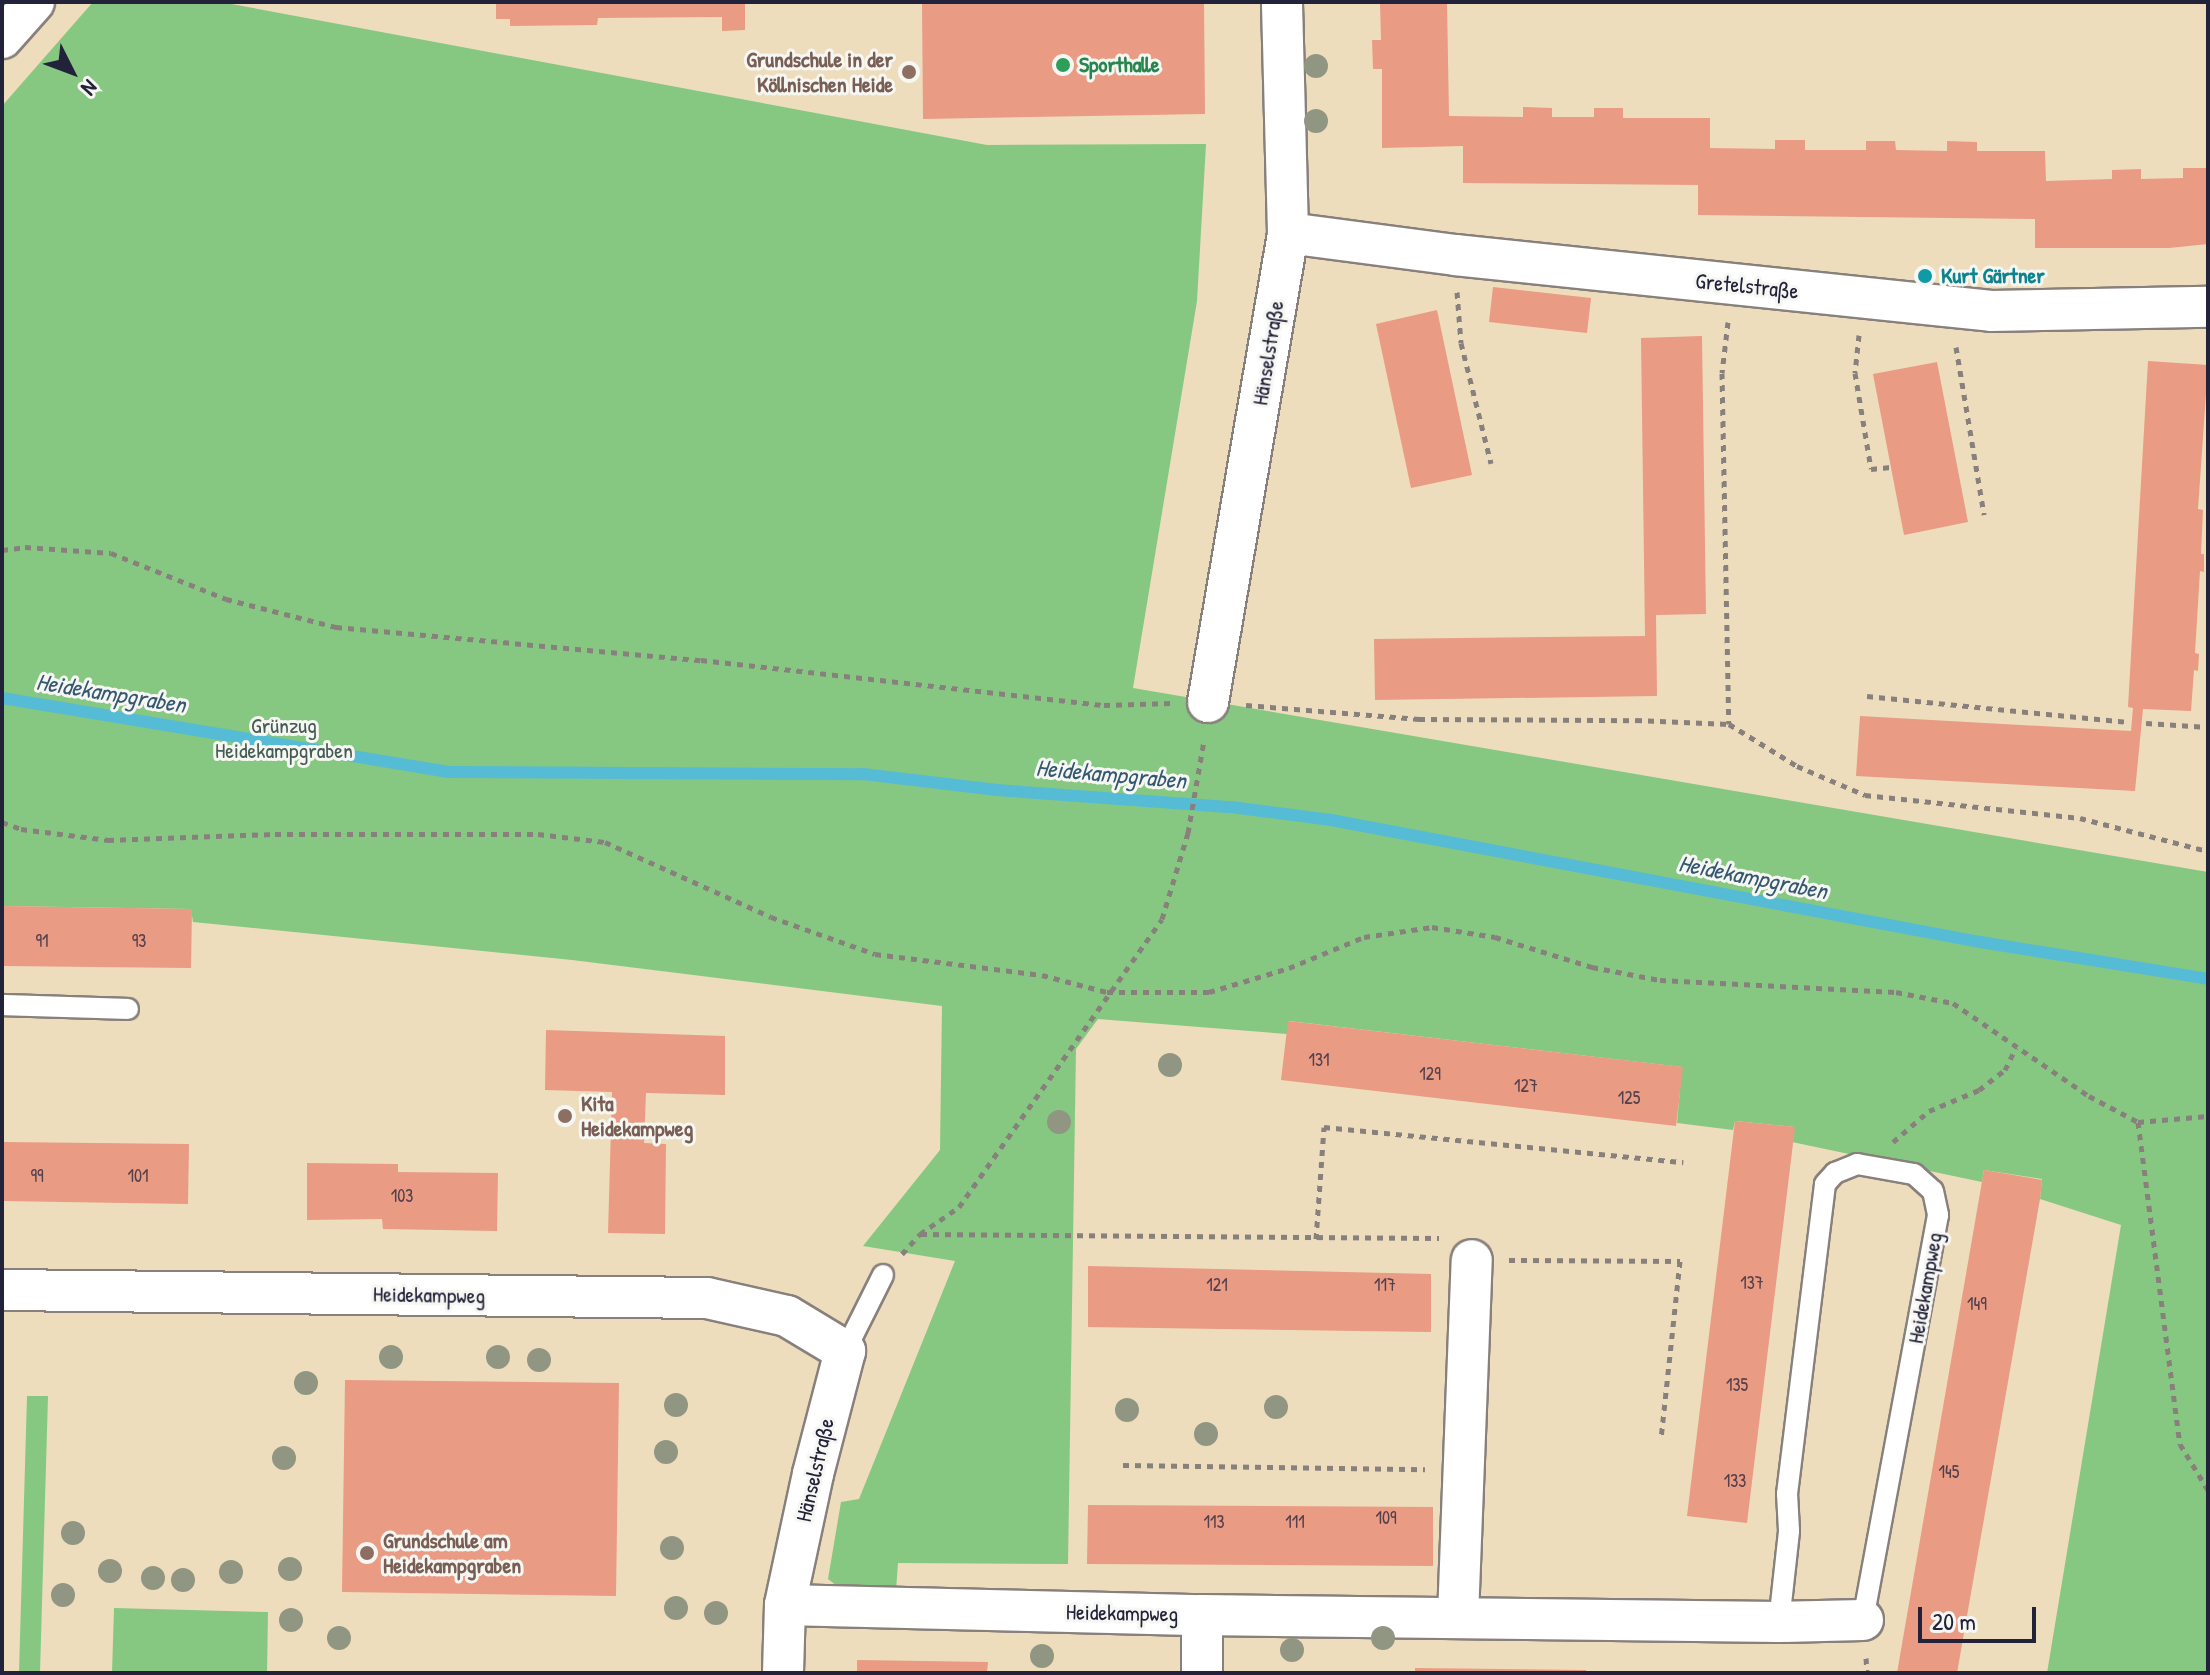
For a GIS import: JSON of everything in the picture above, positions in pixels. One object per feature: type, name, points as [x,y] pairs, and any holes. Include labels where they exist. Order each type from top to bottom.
[{"type":"street","points":[[2,38],[34,2]]},
{"type":"street","name":"Hänselstraße","points":[[1206,719],[1288,233],[1282,2]]},
{"type":"street","name":"Gretelstraße","points":[[1288,233],[1455,255],[1991,311],[2208,307]]},
{"type":"street","points":[[1458,1617],[1466,1470],[1462,1249]]},
{"type":"street","name":"Heidekampweg","points":[[2,1290],[707,1298],[787,1316],[845,1351]]},
{"type":"street","name":"Hänselstraße","points":[[783,1673],[785,1605],[813,1474],[845,1351]]},
{"type":"street","name":"Heidekampweg","points":[[785,1605],[1202,1615],[1779,1622],[1863,1620]]},
{"type":"street","points":[[1202,1615],[1202,1673]]},
{"type":"lane","points":[[2,1005],[128,1009]]},
{"type":"lane","name":"Heidekampweg","points":[[1779,1622],[1789,1531],[1787,1494],[1825,1184],[1835,1173],[1857,1164],[1914,1174],[1933,1191],[1938,1215],[1863,1620]]},
{"type":"lane","name":"Hänselstraße","points":[[845,1351],[883,1275]]},
{"type":"path","points":[[1455,255],[1461,343],[1491,463]]},
{"type":"path","points":[[1729,724],[1722,373],[1732,285]]},
{"type":"path","points":[[1948,307],[1984,515]]},
{"type":"path","points":[[1860,322],[1855,373],[1871,469],[1891,467]]},
{"type":"path","points":[[2,550],[25,547],[111,553],[226,599],[336,627],[701,660],[1206,719],[1636,720],[1729,724],[1797,766],[1865,795],[2080,818],[2208,851]]},
{"type":"path","points":[[1867,696],[2126,722]]},
{"type":"path","points":[[883,1275],[920,1234],[959,1207],[1107,992],[1162,919],[1188,833],[1206,719]]},
{"type":"path","points":[[2146,723],[2208,727]]},
{"type":"path","points":[[2,822],[21,829],[108,840],[275,834],[538,834],[605,842],[771,917],[875,954],[1042,975],[1107,992],[1209,992],[1289,968],[1364,937],[1432,927],[1495,937],[1592,967],[1660,980],[1896,992],[1953,1003],[2089,1096],[2138,1122],[2208,1116]]},
{"type":"path","points":[[1884,1167],[1883,1154],[1899,1134],[1929,1111],[1979,1090],[2005,1070],[2016,1047]]},
{"type":"path","points":[[2138,1122],[2180,1444],[2208,1490]]},
{"type":"path","points":[[1316,1239],[1324,1127],[1683,1162]]},
{"type":"path","points":[[920,1234],[1316,1239],[1680,1261],[1661,1439]]},
{"type":"path","points":[[1123,1465],[1466,1470]]},
{"type":"green space","name":"Grünzug Heidekampgraben","points":[[93,2],[221,2],[987,145],[1206,144],[1197,301],[1133,688],[2208,872],[2208,1673],[2047,1673],[2121,1225],[2040,1199],[2042,1179],[1984,1170],[1982,1182],[1792,1142],[1794,1127],[1735,1121],[1733,1130],[1677,1123],[1682,1067],[1289,1021],[1287,1034],[1098,1019],[1076,1049],[1068,1564],[898,1563],[896,1591],[841,1589],[828,1579],[841,1502],[859,1499],[955,1261],[863,1246],[940,1150],[942,1006],[572,960],[193,922],[191,909],[2,906],[2,106]]},
{"type":"green space","points":[[27,1396],[48,1396],[40,1673],[19,1673]]},
{"type":"green space","points":[[114,1608],[268,1612],[267,1673],[112,1673]]},
{"type":"building","points":[[496,2],[745,2],[745,30],[722,31],[722,17],[598,18],[597,25],[510,26],[510,19],[496,19]]},
{"type":"building","name":"Sporthalle","points":[[922,2],[1204,2],[1205,114],[923,119]]},
{"type":"building","points":[[1447,2],[1449,116],[1523,117],[1523,107],[1552,108],[1552,117],[1594,117],[1594,108],[1623,108],[1623,118],[1710,118],[1710,148],[1775,149],[1775,140],[1805,140],[1805,150],[1866,150],[1866,141],[1895,141],[1896,150],[1947,151],[1947,141],[1977,142],[1977,151],[2045,151],[2046,181],[2112,179],[2112,170],[2141,169],[2141,179],[2183,178],[2183,168],[2208,168],[2208,244],[2169,248],[2035,248],[2035,219],[1698,215],[1698,185],[1463,183],[1463,146],[1382,148],[1382,69],[1373,69],[1372,40],[1381,40],[1380,3]]},
{"type":"building","points":[[1493,287],[1591,298],[1587,333],[1489,322]]},
{"type":"building","points":[[1437,310],[1472,475],[1411,488],[1376,324]]},
{"type":"building","points":[[1702,336],[1706,614],[1656,615],[1657,696],[1375,700],[1374,639],[1645,636],[1641,338]]},
{"type":"building","points":[[2148,361],[2208,365],[2198,509],[2203,510],[2201,554],[2204,554],[2204,572],[2200,571],[2195,653],[2199,654],[2198,671],[2194,670],[2191,711],[2143,709],[2135,791],[1856,776],[1860,716],[2131,731],[2133,708],[2128,707]]},
{"type":"building","points":[[1937,362],[1968,522],[1904,535],[1873,374]]},
{"type":"building","points":[[2,906],[192,909],[191,968],[2,966]]},
{"type":"building","points":[[1288,1021],[1683,1067],[1676,1126],[1281,1080]]},
{"type":"building","points":[[546,1030],[725,1036],[725,1095],[646,1093],[644,1143],[666,1144],[665,1234],[608,1233],[612,1092],[545,1090]]},
{"type":"building","points":[[1735,1121],[1795,1127],[1747,1523],[1687,1516]]},
{"type":"building","points":[[2,1142],[189,1144],[188,1204],[2,1201]]},
{"type":"building","points":[[307,1163],[398,1164],[398,1172],[498,1173],[497,1231],[383,1229],[382,1219],[307,1220]]},
{"type":"building","points":[[1984,1170],[2042,1180],[2040,1199],[1957,1673],[1897,1673]]},
{"type":"building","points":[[1088,1266],[1431,1274],[1431,1332],[1088,1327]]},
{"type":"building","points":[[345,1380],[619,1383],[616,1596],[342,1592]]},
{"type":"building","points":[[1088,1505],[1433,1507],[1433,1566],[1087,1564]]},
{"type":"building","points":[[857,1660],[988,1662],[987,1673],[857,1673]]},
{"type":"building","points":[[1415,1668],[1586,1670],[1586,1673],[1415,1673]]},
{"type":"waterway","name":"Heidekampgraben","points":[[2,698],[449,772],[863,774],[997,790],[1231,807],[1331,820],[1974,941],[2208,979]]},
{"type":"place","name":"Sporthalle","points":[[1063,65]]},
{"type":"place","name":"Grundschule in der Köllnischen Heide","points":[[909,72]]},
{"type":"place","name":"Kurt Gärtner","points":[[1925,276]]},
{"type":"place","name":"Kita Heidekampweg","points":[[565,1116]]},
{"type":"place","name":"Grundschule am Heidekampgraben","points":[[367,1553]]}]
